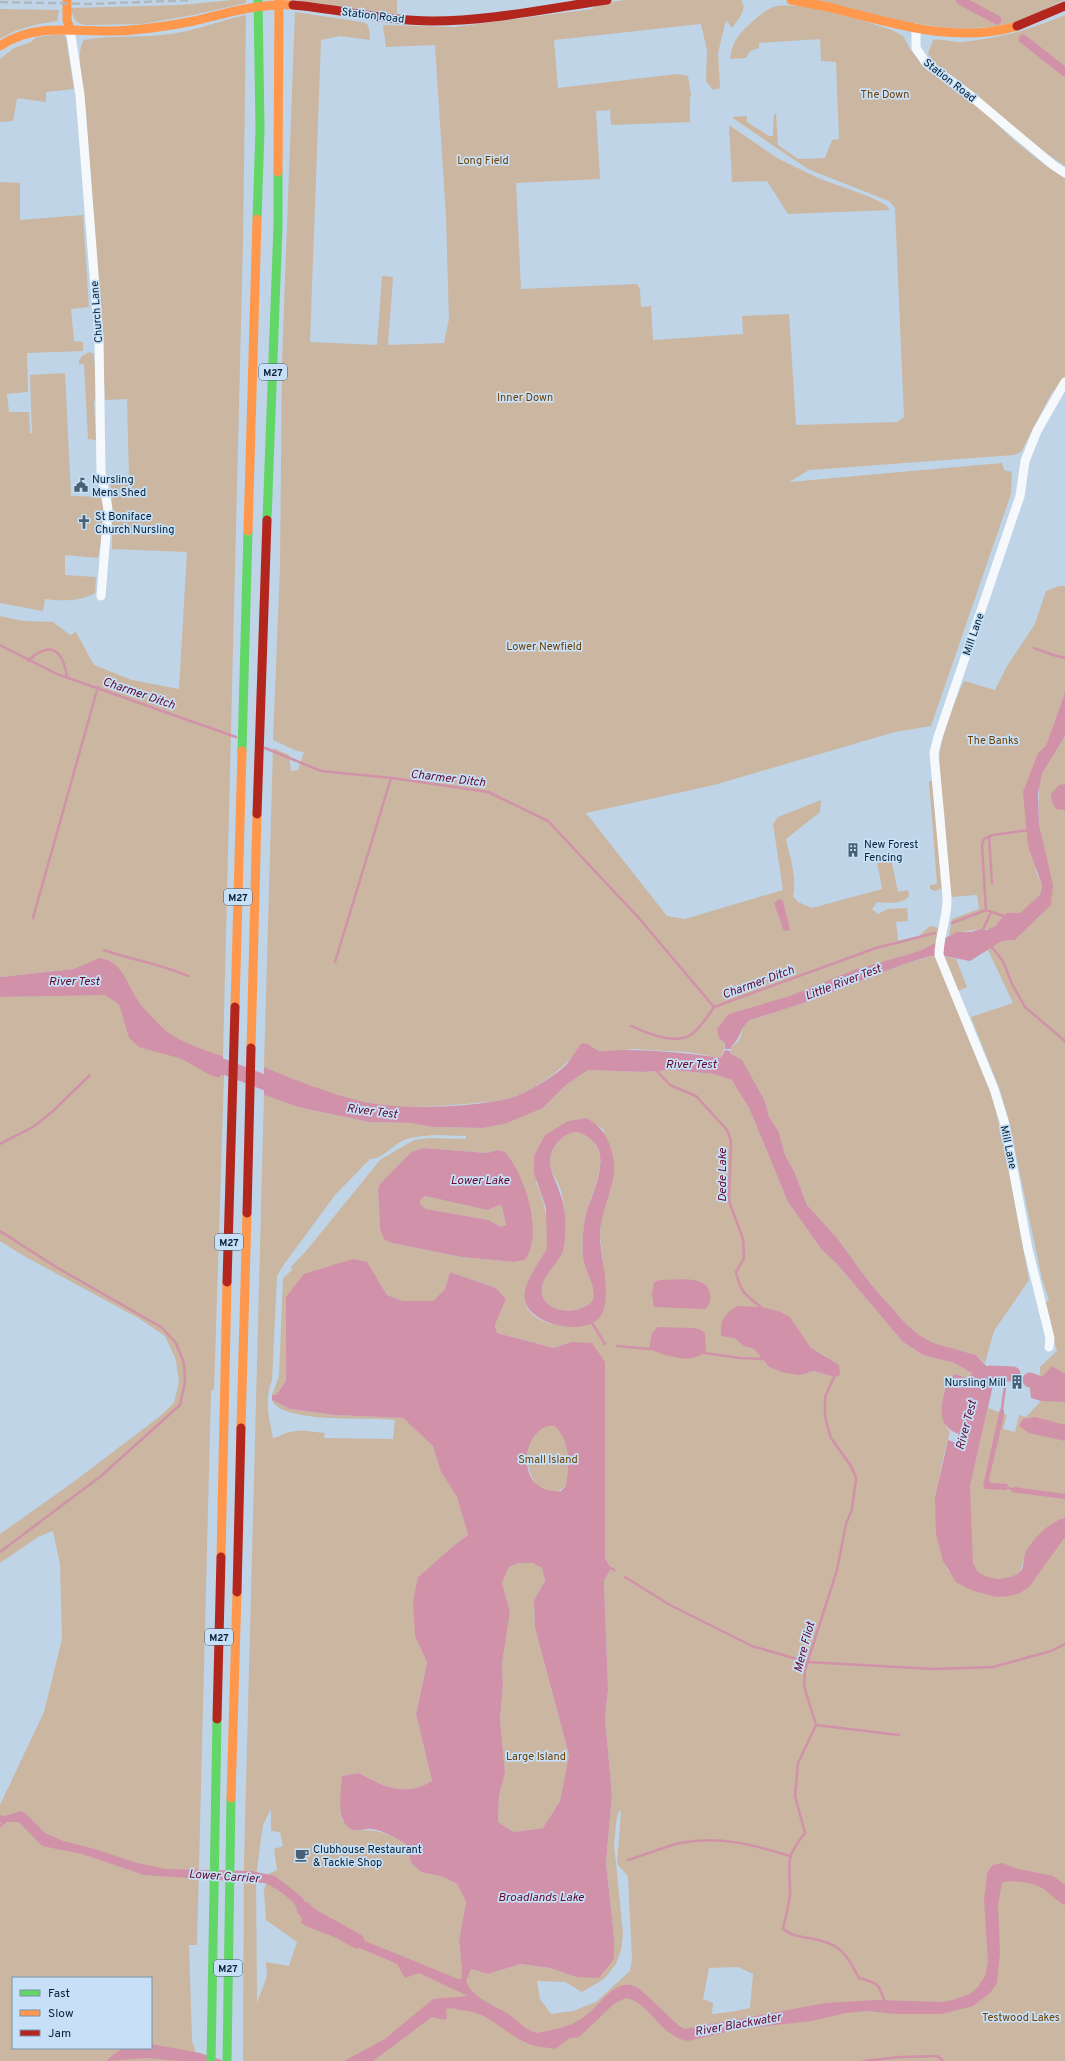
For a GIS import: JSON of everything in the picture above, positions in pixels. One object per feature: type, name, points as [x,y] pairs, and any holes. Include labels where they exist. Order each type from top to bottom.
[{"type":"main road","points":[[67,0],[67,20],[70,29]]},
{"type":"main road","name":"M27","points":[[211,2061],[213,1862],[232,1100],[260,129],[258,0]]},
{"type":"main road","name":"M27","points":[[227,2061],[229,1888],[260,717],[275,329],[280,0]]},
{"type":"main road","name":"Station Road","points":[[0,46],[26,33],[42,30],[70,29],[88,31],[161,27],[195,21],[228,11],[264,5],[300,6],[377,17],[431,21],[528,11],[607,0]]},
{"type":"main road","points":[[791,0],[916,28],[948,32],[983,33],[1013,28],[1065,6]]},
{"type":"street","name":"Station Road","points":[[916,28],[916,48],[926,63],[971,96],[1053,165],[1065,173]]},
{"type":"street","name":"Church Lane","points":[[70,29],[80,95],[99,338],[101,472],[108,509],[101,596]]},
{"type":"street","name":"Mill Lane","points":[[1049,1347],[1050,1338],[1028,1249],[1004,1121],[994,1090],[939,955],[939,941],[948,911],[948,897],[934,753],[1020,496],[1025,461],[1037,431],[1065,382]]},
{"type":"green space","points":[[246,0],[246,3],[193,15],[142,24],[85,25],[75,20],[71,8],[180,5]]},
{"type":"green space","points":[[294,0],[397,0],[397,14]]},
{"type":"green space","points":[[624,0],[741,0],[743,4],[743,11],[732,28],[726,20],[718,53],[720,88],[713,90],[706,81],[707,50],[701,24],[554,40],[558,88],[677,74],[688,76],[691,95],[690,122],[611,125],[610,110],[596,111],[600,179],[516,183],[521,289],[637,284],[640,289],[641,307],[651,306],[653,340],[743,334],[742,316],[789,314],[796,425],[897,422],[904,417],[895,208],[889,201],[808,169],[734,119],[733,117],[747,116],[747,122],[769,136],[773,136],[774,114],[776,114],[778,145],[798,159],[825,158],[832,140],[839,139],[836,62],[821,61],[820,39],[759,43],[759,48],[750,51],[746,58],[730,59],[737,38],[753,21],[773,7],[800,6],[832,12],[892,30],[903,36],[910,49],[926,69],[982,110],[1015,141],[1045,165],[1065,178],[1065,376],[1050,396],[1021,452],[1014,455],[809,470],[789,482],[1002,463],[1004,470],[1012,472],[1011,494],[931,726],[895,732],[714,785],[586,813],[667,916],[685,919],[783,890],[773,824],[778,817],[821,800],[820,812],[786,839],[794,875],[793,896],[798,902],[812,908],[882,889],[877,861],[891,859],[898,892],[908,890],[909,896],[898,902],[877,902],[872,909],[878,914],[888,909],[907,908],[908,921],[896,922],[898,941],[919,936],[930,926],[940,928],[936,950],[766,1007],[722,1041],[725,1046],[721,1058],[687,1052],[634,1049],[605,1052],[599,1051],[586,1043],[564,1066],[547,1079],[519,1095],[506,1099],[465,1104],[402,1107],[377,1104],[339,1096],[264,1067],[273,748],[289,755],[291,771],[298,770],[304,752],[297,751],[273,740],[280,568],[282,361],[295,12],[362,22],[367,24],[370,40],[340,36],[321,40],[310,342],[377,345],[382,276],[393,277],[388,345],[444,343],[449,319],[446,217],[435,45],[386,47],[383,25],[454,27],[593,9],[594,5]]},
{"type":"green space","points":[[814,0],[1065,0],[1032,16],[1012,23],[987,27],[963,28],[913,23]]},
{"type":"green space","points":[[0,9],[59,10],[57,21],[20,29],[0,39]]},
{"type":"green space","points":[[246,15],[243,242],[223,1056],[206,1052],[206,1072],[220,1078],[220,1075],[224,1076],[214,1390],[211,1390],[197,1945],[189,1945],[192,2041],[196,2061],[0,2061],[0,1805],[44,1712],[62,1639],[60,1564],[53,1531],[38,1537],[0,1563],[0,1534],[72,1483],[159,1417],[174,1403],[179,1382],[176,1360],[165,1336],[140,1319],[24,1256],[0,1241],[0,997],[66,994],[85,995],[96,993],[85,966],[74,969],[0,977],[0,616],[23,621],[53,622],[70,635],[76,632],[94,665],[132,680],[179,689],[187,552],[112,549],[112,505],[110,479],[129,477],[127,399],[105,400],[94,220],[80,54],[81,46],[84,40],[174,34]]},
{"type":"green space","points":[[1065,15],[1065,166],[1040,149],[954,77],[939,68],[928,54],[933,40],[959,42],[1003,36]]},
{"type":"green space","points":[[63,34],[66,38],[74,89],[46,92],[46,102],[17,98],[13,121],[0,122],[0,59],[14,48],[31,42],[37,37]]},
{"type":"green space","points":[[729,125],[777,158],[818,178],[870,197],[886,205],[890,210],[788,214],[767,181],[732,182]]},
{"type":"green space","points":[[0,182],[20,183],[20,220],[83,215],[89,307],[71,309],[74,341],[83,342],[83,351],[27,353],[28,392],[7,394],[9,412],[29,412],[30,433],[32,433],[30,375],[65,373],[71,496],[103,497],[103,530],[98,558],[65,555],[65,575],[96,577],[95,593],[77,599],[45,599],[43,611],[0,603]]},
{"type":"green space","points":[[90,352],[94,354],[97,401],[94,401],[96,440],[88,439],[84,364],[79,364],[82,356]]},
{"type":"green space","name":"The Banks","points":[[1059,586],[1065,586],[1065,715],[1033,770],[1036,872],[1042,885],[1039,897],[1021,913],[1006,913],[997,924],[991,928],[967,931],[949,936],[952,919],[979,909],[977,895],[950,897],[944,810],[938,772],[940,751],[946,722],[964,681],[995,690],[1007,666],[1035,624],[1046,591]]},
{"type":"green space","points":[[1065,736],[1065,1518],[1055,1523],[1042,1534],[1027,1551],[1021,1570],[1014,1576],[1005,1579],[974,1575],[957,1488],[973,1472],[988,1408],[1007,1415],[1003,1429],[1015,1432],[1019,1415],[1026,1417],[1041,1401],[1040,1367],[1057,1351],[1044,1303],[1049,1300],[1042,1279],[1009,1121],[1000,1090],[971,1017],[1013,1003],[988,950],[1002,941],[1015,940],[1044,912],[1043,842],[1039,824],[1039,786],[1042,774]]},
{"type":"green space","points":[[929,781],[932,781],[943,888],[935,891],[930,889],[930,885],[937,884]]},
{"type":"green space","points":[[937,955],[991,1093],[1003,1140],[1029,1280],[994,1331],[985,1363],[976,1355],[932,1343],[919,1335],[906,1324],[870,1283],[837,1238],[807,1205],[794,1171],[785,1155],[779,1132],[769,1117],[765,1101],[741,1060],[731,1054],[732,1047],[739,1040],[743,1027],[750,1020],[804,1003],[907,963]]},
{"type":"green space","points":[[942,956],[956,959],[967,987],[958,991]]},
{"type":"green space","name":"Testwood Lakes","points":[[588,1070],[644,1072],[672,1070],[714,1074],[733,1080],[749,1108],[788,1202],[822,1250],[837,1264],[903,1342],[923,1355],[954,1363],[972,1373],[970,1379],[955,1374],[948,1379],[942,1407],[943,1420],[950,1432],[938,1484],[936,1519],[942,1554],[948,1571],[996,1597],[1065,1537],[1065,2061],[243,2061],[244,1862],[264,1095],[298,1107],[369,1122],[411,1123],[432,1127],[483,1128],[543,1108],[566,1085]],"holes":[[[586,1118],[603,1129],[614,1163],[612,1181],[601,1219],[600,1235],[604,1268],[596,1321],[577,1326],[553,1324],[542,1321],[533,1315],[527,1308],[525,1298],[527,1284],[547,1248],[548,1239],[546,1214],[536,1182],[568,1121]],[[436,1135],[466,1136],[466,1139],[429,1138],[414,1140],[380,1160],[307,1250],[291,1267],[292,1270],[283,1278],[279,1376],[272,1395],[276,1395],[286,1381],[286,1297],[377,1278],[387,1295],[403,1301],[433,1301],[445,1289],[450,1272],[496,1288],[506,1299],[495,1325],[497,1333],[554,1348],[571,1342],[605,1362],[605,1558],[611,1568],[604,1581],[608,1690],[605,1718],[612,1795],[606,1863],[614,1937],[614,1959],[576,1977],[550,1968],[521,1964],[488,1974],[471,1969],[462,1970],[459,1941],[466,1902],[457,1884],[443,1877],[421,1872],[411,1863],[406,1844],[400,1840],[382,1832],[369,1830],[355,1831],[342,1820],[342,1776],[359,1773],[386,1786],[404,1789],[422,1786],[432,1781],[416,1714],[427,1663],[415,1636],[418,1577],[468,1535],[457,1497],[441,1472],[433,1446],[403,1418],[335,1415],[290,1409],[272,1400],[279,1408],[292,1413],[309,1416],[395,1420],[393,1439],[324,1438],[325,1433],[303,1431],[294,1431],[273,1438],[268,1409],[268,1395],[272,1380],[277,1276],[335,1195],[370,1159],[379,1157],[398,1143],[414,1137]],[[424,1148],[487,1153],[497,1150],[524,1190],[531,1210],[532,1222],[529,1251],[525,1260],[514,1262],[461,1257],[392,1243],[380,1229],[378,1190],[380,1184],[411,1152]],[[737,1306],[744,1307],[800,1335],[810,1347],[827,1357],[834,1377],[814,1371],[800,1375],[769,1367],[754,1349],[744,1346],[734,1338]],[[271,1809],[271,1831],[280,1832],[283,1846],[274,1849],[277,1870],[268,1874],[264,1891],[266,1920],[297,1942],[289,1966],[266,1962],[267,1976],[257,2003],[256,1876],[263,1825]],[[621,1810],[617,1864],[628,1876],[632,1959],[630,1971],[596,2002],[573,2011],[551,2014],[540,1999],[537,1981],[565,1982],[582,1992],[604,1979],[616,1964],[621,1950],[623,1934],[614,1844],[618,1813]],[[738,1967],[753,1974],[750,2008],[712,2014],[713,2003],[703,1999],[709,1968]]]},
{"type":"green space","points":[[574,1132],[585,1135],[596,1144],[600,1163],[599,1174],[586,1214],[583,1235],[584,1262],[593,1288],[593,1300],[588,1305],[581,1308],[565,1310],[557,1309],[545,1301],[542,1294],[542,1288],[543,1282],[561,1256],[566,1235],[563,1199],[551,1169],[550,1157],[559,1141],[568,1134]]},
{"type":"green space","points":[[425,1196],[487,1210],[500,1205],[502,1207],[506,1226],[501,1227],[489,1220],[426,1209],[420,1204],[420,1201]]},
{"type":"green space","name":"Small Island","points":[[555,1425],[564,1439],[568,1454],[568,1470],[566,1486],[553,1492],[542,1490],[534,1481],[529,1468],[527,1454],[531,1440],[540,1430]]},
{"type":"green space","name":"Large Island","points":[[519,1563],[534,1563],[542,1568],[545,1581],[534,1600],[535,1628],[569,1755],[560,1801],[543,1828],[514,1832],[498,1822],[499,1796],[505,1773],[500,1719],[503,1686],[502,1664],[510,1612],[502,1583],[509,1567]]},
{"type":"water","name":"Little River Test","points":[[1065,693],[1065,736],[1042,774],[1038,793],[1039,824],[1053,885],[1051,905],[1015,940],[1002,941],[970,961],[939,955],[907,963],[804,1003],[750,1020],[744,1026],[731,1049],[725,1049],[725,1044],[719,1038],[717,1029],[729,1014],[790,996],[854,970],[920,951],[957,932],[971,932],[980,929],[987,930],[995,926],[1006,913],[1020,913],[1039,896],[1042,885],[1028,846],[1023,792],[1038,753],[1046,746]]},
{"type":"water","points":[[1065,784],[1065,810],[1056,809],[1052,802],[1051,794],[1059,785]]},
{"type":"water","points":[[779,899],[783,901],[790,930],[785,931],[783,929],[774,903]]},
{"type":"water","points":[[99,958],[114,963],[119,968],[141,1005],[170,1034],[184,1042],[223,1056],[224,1076],[220,1075],[220,1078],[210,1075],[182,1059],[139,1047],[129,1038],[119,1004],[105,995],[0,997],[0,977],[74,969]]},
{"type":"water","points":[[586,1043],[599,1051],[660,1051],[721,1058],[725,1050],[730,1051],[731,1054],[742,1060],[765,1101],[769,1117],[779,1132],[785,1155],[794,1171],[807,1205],[837,1238],[870,1283],[906,1324],[919,1335],[933,1343],[976,1355],[991,1371],[1003,1371],[1011,1368],[1010,1375],[999,1377],[994,1381],[970,1486],[973,1563],[977,1571],[987,1577],[1000,1579],[1013,1576],[1022,1569],[1025,1554],[1036,1537],[1053,1523],[1065,1518],[1065,1537],[1029,1587],[1020,1593],[1010,1596],[996,1597],[971,1590],[956,1582],[943,1561],[936,1534],[935,1498],[948,1440],[956,1443],[959,1434],[945,1425],[942,1404],[948,1379],[955,1374],[969,1379],[972,1373],[954,1363],[923,1355],[903,1342],[837,1264],[822,1250],[788,1202],[749,1108],[732,1080],[714,1074],[672,1070],[644,1072],[588,1070],[566,1085],[543,1108],[507,1123],[483,1128],[432,1127],[411,1123],[369,1122],[298,1107],[264,1095],[264,1067],[326,1091],[352,1099],[380,1105],[420,1107],[486,1103],[519,1095],[551,1077],[569,1062],[581,1044]]},
{"type":"water","points":[[586,1118],[602,1130],[608,1141],[614,1161],[613,1178],[600,1235],[606,1290],[603,1310],[599,1318],[592,1323],[570,1327],[558,1325],[536,1316],[529,1309],[525,1300],[526,1287],[532,1273],[547,1248],[546,1208],[534,1173],[534,1156],[545,1135],[568,1121]],"holes":[[[574,1132],[581,1133],[596,1144],[600,1153],[600,1163],[599,1174],[586,1214],[583,1240],[584,1262],[593,1288],[593,1300],[588,1305],[581,1308],[565,1310],[557,1309],[545,1301],[542,1294],[542,1288],[543,1282],[563,1251],[566,1224],[561,1197],[551,1169],[550,1157],[559,1141],[563,1137]]]},
{"type":"water","name":"Lower Lake","points":[[424,1148],[487,1153],[497,1150],[505,1152],[519,1175],[530,1204],[533,1235],[525,1260],[514,1262],[461,1257],[392,1243],[384,1239],[380,1229],[378,1190],[380,1184],[411,1152]],"holes":[[[425,1196],[487,1210],[500,1205],[502,1207],[506,1225],[501,1227],[489,1220],[426,1209],[420,1204],[420,1201]]]},
{"type":"water","name":"Broadlands Lake","points":[[353,1259],[367,1262],[387,1295],[403,1301],[433,1301],[445,1289],[450,1272],[496,1288],[506,1299],[495,1325],[497,1333],[554,1348],[571,1342],[592,1343],[605,1362],[605,1558],[611,1568],[604,1581],[608,1690],[605,1718],[612,1795],[606,1863],[614,1937],[614,1959],[599,1978],[576,1977],[550,1968],[521,1964],[488,1974],[471,1969],[466,1981],[469,1988],[479,1998],[505,2012],[526,2028],[537,2033],[560,2028],[576,2022],[588,2014],[609,1993],[624,1985],[632,1985],[641,1990],[679,2026],[685,2029],[826,2003],[876,2000],[942,2002],[953,2000],[970,1994],[978,1987],[985,1976],[988,1962],[984,1900],[987,1873],[993,1865],[1002,1863],[1018,1869],[1053,1876],[1065,1885],[1065,1905],[1038,1886],[1010,1881],[1002,1883],[998,1904],[1000,1953],[997,1983],[990,1993],[973,2006],[942,2014],[896,2014],[867,2011],[846,2013],[812,2021],[738,2029],[688,2041],[669,2033],[641,2005],[626,1998],[615,2003],[579,2037],[570,2038],[555,2049],[528,2044],[481,2015],[448,2008],[446,2009],[447,2017],[445,2020],[432,2017],[373,2061],[344,2061],[385,2039],[433,1999],[468,1996],[419,1973],[405,1978],[397,1964],[308,1927],[301,1923],[302,1915],[291,1900],[281,1892],[265,1883],[144,1875],[82,1854],[42,1846],[19,1822],[0,1822],[0,1815],[5,1816],[21,1811],[25,1813],[45,1833],[63,1841],[95,1849],[137,1863],[166,1869],[252,1871],[275,1876],[302,1897],[309,1909],[328,1928],[348,1934],[461,1979],[462,1970],[459,1941],[466,1902],[457,1884],[443,1877],[421,1872],[411,1863],[406,1844],[394,1837],[376,1830],[353,1830],[347,1827],[341,1814],[340,1798],[342,1776],[359,1773],[386,1786],[404,1789],[422,1786],[432,1781],[416,1714],[427,1663],[415,1636],[413,1602],[418,1577],[468,1535],[457,1497],[441,1472],[433,1446],[403,1418],[335,1415],[290,1409],[272,1400],[272,1395],[276,1395],[286,1381],[286,1297],[304,1274]],"holes":[[[549,1426],[555,1426],[560,1432],[564,1439],[568,1454],[566,1486],[561,1491],[546,1490],[536,1484],[530,1474],[527,1463],[528,1451],[532,1440],[539,1431]],[[519,1563],[533,1563],[542,1568],[545,1581],[534,1600],[535,1628],[569,1755],[560,1801],[543,1828],[514,1832],[498,1822],[499,1796],[505,1773],[500,1719],[503,1686],[502,1664],[510,1612],[502,1583],[509,1567]]]},
{"type":"water","points":[[681,1279],[703,1283],[708,1288],[710,1294],[709,1304],[705,1309],[654,1307],[652,1294],[654,1282],[660,1280]]},
{"type":"water","points":[[737,1306],[761,1307],[778,1311],[790,1317],[810,1347],[839,1365],[840,1375],[834,1377],[814,1371],[800,1375],[785,1373],[769,1367],[754,1349],[744,1346],[734,1338],[721,1336],[721,1326],[724,1318]]},
{"type":"water","points":[[658,1327],[699,1329],[705,1333],[706,1351],[693,1358],[686,1359],[670,1356],[649,1349],[652,1333]]},
{"type":"water","points":[[1052,1366],[1065,1374],[1065,1402],[1041,1401],[1031,1398],[1030,1390],[1033,1377],[1036,1380],[1040,1379]]},
{"type":"water","points":[[1000,1409],[1004,1410],[1004,1415],[989,1480],[991,1483],[1008,1484],[1007,1490],[985,1489],[983,1486]]},
{"type":"water","points":[[1035,1417],[1065,1425],[1065,1441],[1029,1433],[1019,1426],[1023,1419]]},
{"type":"water","points":[[1014,1487],[1065,1494],[1065,1499],[1011,1492],[1012,1488]]},
{"type":"water","points":[[152,2044],[200,2053],[225,2061],[180,2061],[147,2058],[107,2061],[117,2052],[122,2050],[152,2049]]},
{"type":"waterway","points":[[960,0],[997,20]]},
{"type":"waterway","points":[[1023,39],[1065,72]]},
{"type":"waterway","name":"Charmer Ditch","points":[[0,645],[57,674],[236,737]]},
{"type":"waterway","points":[[1034,648],[1065,658]]},
{"type":"waterway","points":[[28,661],[36,654],[43,651],[55,651],[62,660],[67,677]]},
{"type":"waterway","points":[[33,918],[98,687]]},
{"type":"waterway","name":"Charmer Ditch","points":[[265,748],[321,771],[392,778],[488,792],[548,821],[638,917],[714,1007],[876,948],[935,933]]},
{"type":"waterway","points":[[335,962],[391,778]]},
{"type":"waterway","points":[[986,910],[982,845],[984,839],[993,835],[1029,830]]},
{"type":"waterway","points":[[989,836],[992,883]]},
{"type":"waterway","points":[[952,923],[986,910],[1006,917]]},
{"type":"waterway","points":[[982,932],[991,912]]},
{"type":"waterway","points":[[991,946],[1003,961],[1012,984],[1025,1007],[1065,1041]]},
{"type":"waterway","points":[[104,950],[167,968],[188,976]]},
{"type":"waterway","points":[[631,1026],[662,1037],[678,1039],[692,1034],[714,1007]]},
{"type":"waterway","name":"River Test","points":[[222,1066],[284,1090]]},
{"type":"waterway","name":"Dede Lake","points":[[655,1069],[670,1085],[696,1096],[727,1130],[731,1141],[729,1201],[743,1239],[744,1258],[736,1272],[741,1288],[761,1307]]},
{"type":"waterway","points":[[0,1144],[33,1127],[53,1111],[90,1075]]},
{"type":"waterway","points":[[0,1231],[56,1267],[161,1327],[176,1343],[184,1363],[185,1382],[180,1405],[101,1476],[0,1552]]},
{"type":"waterway","points":[[592,1323],[605,1344]]},
{"type":"waterway","points":[[617,1346],[649,1349]]},
{"type":"waterway","points":[[704,1353],[740,1358],[763,1359]]},
{"type":"waterway","points":[[990,1373],[1013,1374]]},
{"type":"waterway","name":"Mere Fliot","points":[[834,1377],[825,1397],[825,1417],[831,1438],[851,1466],[856,1478],[852,1509],[846,1524],[837,1570],[805,1670],[804,1686],[816,1725],[798,1763],[795,1796],[805,1833],[791,1855],[789,1867],[790,1897],[783,1929],[795,1935],[819,1940],[835,1946],[850,1961],[859,1978],[871,1981],[877,1985],[885,2003]]},
{"type":"waterway","points":[[997,1377],[1005,1386],[1002,1409]]},
{"type":"waterway","points":[[1030,1380],[1065,1392]]},
{"type":"waterway","points":[[625,1577],[670,1605],[752,1646],[807,1662],[933,1669],[993,1667],[1051,1651],[1065,1644]]},
{"type":"waterway","points":[[816,1725],[899,1735]]},
{"type":"waterway","name":"Lower Carrier","points":[[0,1826],[7,1820]]},
{"type":"waterway","points":[[628,1860],[680,1843],[708,1840],[736,1842],[790,1856]]},
{"type":"waterway","name":"Lower Carrier","points":[[304,1909],[310,1915],[357,1941]]},
{"type":"waterway","points":[[864,2061],[900,2057],[938,2056],[943,2061]]},
{"type":"railway","points":[[0,2],[91,4],[192,0]]},
{"type":"traffic: fast","points":[[257,219],[260,129],[258,0]]},
{"type":"traffic: fast","points":[[267,520],[278,226],[278,172]]},
{"type":"traffic: fast","points":[[242,751],[248,531]]},
{"type":"traffic: fast","points":[[211,2061],[217,1719]]},
{"type":"traffic: fast","points":[[227,2061],[231,1798]]},
{"type":"traffic: slow","points":[[67,0],[67,20],[70,29]]},
{"type":"traffic: slow","points":[[278,172],[279,0]]},
{"type":"traffic: slow","points":[[791,0],[926,30],[971,33],[994,31],[1017,26]]},
{"type":"traffic: slow","points":[[0,46],[13,39],[41,31],[116,31],[145,29],[194,21],[255,7],[293,5]]},
{"type":"traffic: slow","points":[[248,531],[257,219]]},
{"type":"traffic: slow","points":[[235,1007],[242,751]]},
{"type":"traffic: slow","points":[[251,1048],[257,814]]},
{"type":"traffic: slow","points":[[241,1428],[247,1213]]},
{"type":"traffic: slow","points":[[221,1557],[227,1282]]},
{"type":"traffic: slow","points":[[231,1798],[237,1592]]},
{"type":"traffic: jam","points":[[293,5],[397,19],[432,21],[476,19],[520,14],[607,0]]},
{"type":"traffic: jam","points":[[1017,26],[1065,6]]},
{"type":"traffic: jam","points":[[257,814],[267,520]]},
{"type":"traffic: jam","points":[[227,1282],[235,1007]]},
{"type":"traffic: jam","points":[[247,1213],[251,1048]]},
{"type":"traffic: jam","points":[[237,1592],[241,1428]]},
{"type":"traffic: jam","points":[[217,1719],[221,1557]]},
{"type":"place","name":"Nursling Mens Shed","points":[[81,485]]},
{"type":"place","name":"St Boniface Church Nursling","points":[[84,522]]},
{"type":"place","name":"New Forest Fencing","points":[[853,850]]},
{"type":"place","name":"Nursling Mill","points":[[1017,1382]]},
{"type":"place","name":"Clubhouse Restaurant & Tackle Shop","points":[[302,1855]]},
{"type":"park label","name":"The Down","points":[[885,94]]},
{"type":"park label","name":"Long Field","points":[[483,160]]},
{"type":"park label","name":"Inner Down","points":[[525,397]]},
{"type":"park label","name":"Lower Newfield","points":[[544,646]]},
{"type":"water label","name":"River Blackwater","points":[[738,2024]]}]
